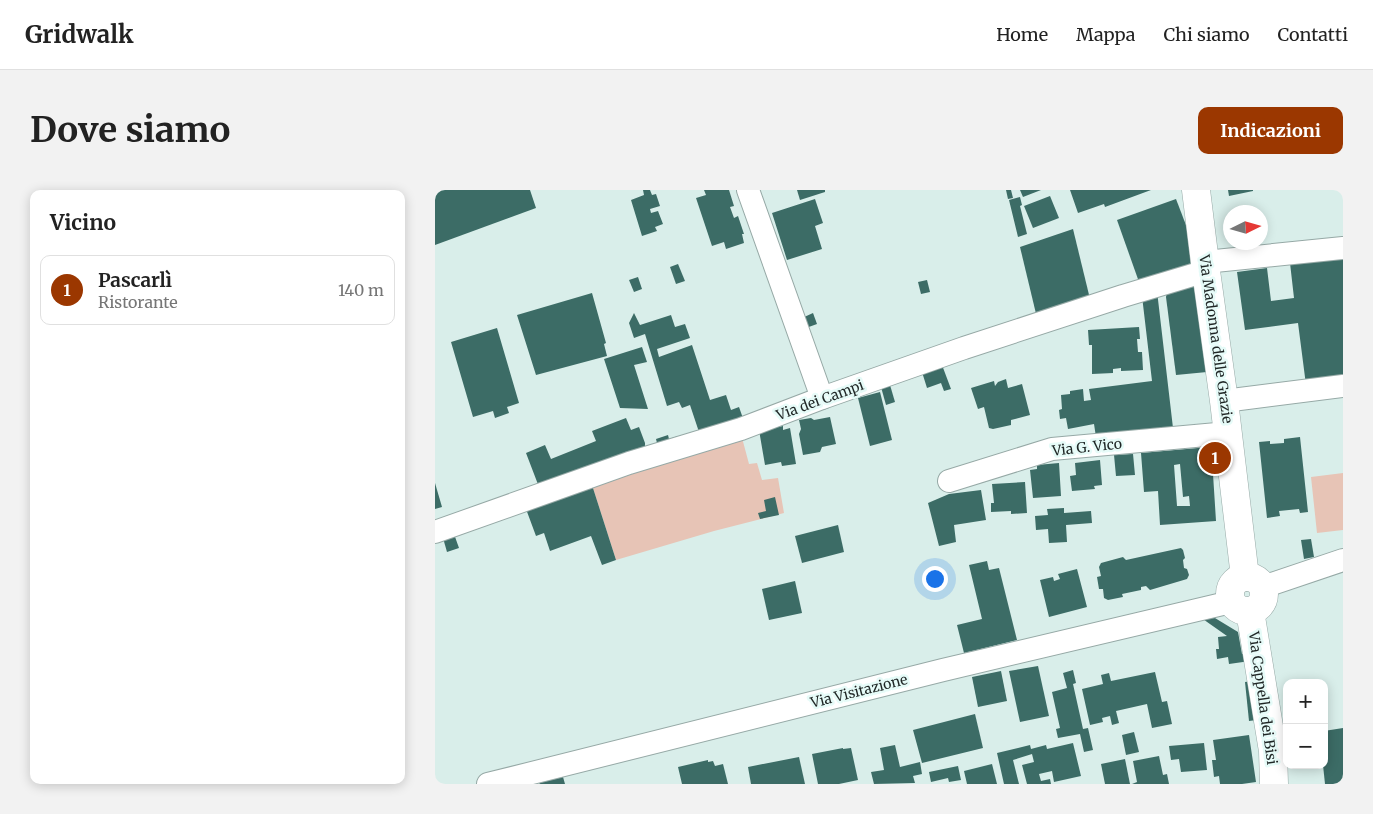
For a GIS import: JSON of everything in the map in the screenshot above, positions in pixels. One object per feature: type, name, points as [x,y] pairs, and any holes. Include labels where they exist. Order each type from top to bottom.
[{"type":"main road","name":"Via Madonna delle Grazie","points":[[1196,190],[1228,433],[1254,582]]},
{"type":"main road","points":[[1241,607],[1230,596],[1232,586],[1235,582],[1254,582]]},
{"type":"main road","name":"Via Cappella dei Bisi","points":[[1241,607],[1273,751],[1274,784]]},
{"type":"street","points":[[748,190],[822,398]]},
{"type":"street","name":"Via dei Campi","points":[[435,532],[629,463],[741,429],[822,398],[965,348],[1205,267],[1343,248]]},
{"type":"street","points":[[1225,401],[1343,386]]},
{"type":"street","name":"Via G. Vico","points":[[949,481],[1052,449],[1228,433]]},
{"type":"street","points":[[1254,582],[1343,560]]},
{"type":"street","name":"Via Visitazione","points":[[488,784],[943,670],[1241,607]]},
{"type":"shaded area","points":[[741,434],[749,464],[757,463],[762,480],[778,478],[784,513],[714,531],[616,560],[592,485]]},
{"type":"shaded area","points":[[1343,473],[1343,530],[1317,533],[1311,477]]},
{"type":"building","points":[[435,190],[530,190],[536,208],[435,245]]},
{"type":"building","points":[[643,190],[650,190],[652,195],[656,194],[660,206],[650,209],[651,213],[658,211],[663,224],[655,227],[657,231],[642,236],[631,200],[644,195]]},
{"type":"building","points":[[704,190],[729,190],[734,206],[730,207],[734,218],[738,216],[744,234],[742,234],[744,243],[726,249],[724,242],[712,246],[696,198],[706,195]]},
{"type":"building","points":[[797,190],[825,190],[825,192],[800,200]]},
{"type":"building","points":[[1006,190],[1011,190],[1013,198],[1008,199]]},
{"type":"building","points":[[1020,190],[1041,190],[1023,197]]},
{"type":"building","points":[[1070,190],[1151,190],[1105,207],[1104,204],[1078,213]]},
{"type":"building","points":[[1228,190],[1253,190],[1253,191],[1229,196]]},
{"type":"building","points":[[1050,196],[1059,218],[1033,228],[1024,206]]},
{"type":"building","points":[[1020,197],[1022,205],[1020,206],[1027,234],[1018,237],[1009,200]]},
{"type":"building","points":[[815,199],[823,223],[815,226],[822,249],[787,260],[772,213]]},
{"type":"building","points":[[1176,199],[1189,233],[1191,267],[1139,282],[1117,220]]},
{"type":"building","points":[[1073,229],[1091,303],[1038,322],[1020,247]]},
{"type":"building","points":[[1343,256],[1343,380],[1306,385],[1298,323],[1245,330],[1237,272],[1267,268],[1271,301],[1294,298],[1290,263]]},
{"type":"building","points":[[678,264],[685,281],[676,284],[670,267]]},
{"type":"building","points":[[638,277],[642,289],[634,292],[629,280]]},
{"type":"building","points":[[927,280],[930,292],[921,294],[918,282]]},
{"type":"building","points":[[1197,281],[1207,372],[1176,375],[1166,297],[1168,286]]},
{"type":"building","points":[[1157,291],[1173,428],[1096,437],[1094,424],[1068,429],[1066,418],[1060,419],[1059,410],[1062,409],[1061,395],[1083,389],[1084,401],[1091,400],[1089,389],[1152,381],[1142,296]]},
{"type":"building","points":[[592,293],[606,343],[604,344],[607,356],[536,375],[517,315]]},
{"type":"building","points":[[634,313],[640,325],[671,315],[675,327],[685,324],[690,338],[657,349],[659,357],[692,345],[710,400],[726,395],[731,410],[739,407],[745,424],[699,432],[690,405],[682,408],[679,402],[667,406],[645,334],[634,338],[629,323]]},
{"type":"building","points":[[813,313],[817,324],[806,328],[802,318]]},
{"type":"building","points":[[1139,327],[1140,339],[1137,339],[1138,352],[1142,352],[1143,370],[1121,371],[1121,368],[1113,369],[1113,373],[1092,374],[1092,345],[1089,345],[1088,330]]},
{"type":"building","points":[[497,328],[519,403],[507,407],[509,413],[495,418],[493,411],[473,417],[451,342]]},
{"type":"building","points":[[642,347],[647,362],[634,365],[648,409],[620,408],[604,359]]},
{"type":"building","points":[[942,365],[951,389],[944,391],[941,383],[927,388],[922,372]]},
{"type":"building","points":[[1006,379],[1008,388],[1022,384],[1030,415],[1011,420],[1011,425],[993,429],[989,428],[984,407],[978,409],[971,388],[994,381],[995,386],[998,382]]},
{"type":"building","points":[[890,385],[895,402],[886,405],[881,387]]},
{"type":"building","points":[[880,392],[892,440],[870,446],[858,398]]},
{"type":"building","points":[[830,417],[836,444],[822,447],[820,452],[803,455],[799,434],[801,429],[799,420]]},
{"type":"building","points":[[626,418],[631,430],[639,427],[645,443],[645,451],[539,487],[526,453],[545,445],[551,459],[596,441],[592,431]]},
{"type":"building","points":[[783,426],[783,430],[790,428],[796,464],[782,466],[781,462],[765,465],[759,430]]},
{"type":"building","points":[[668,435],[669,439],[678,436],[680,445],[659,451],[656,439]]},
{"type":"building","points":[[1300,437],[1308,512],[1300,513],[1299,509],[1279,511],[1280,516],[1267,518],[1259,442],[1270,441],[1270,444],[1284,443],[1284,439]]},
{"type":"building","points":[[1221,446],[1223,473],[1213,474],[1216,521],[1160,525],[1158,491],[1144,492],[1141,453]],"holes":[[[1180,464],[1183,497],[1189,496],[1190,506],[1177,506],[1174,465]]]},
{"type":"building","points":[[1133,454],[1135,475],[1116,476],[1114,455]]},
{"type":"building","points":[[1100,460],[1102,485],[1094,486],[1095,489],[1072,491],[1070,476],[1076,475],[1075,463]]},
{"type":"building","points":[[1059,463],[1061,496],[1033,498],[1030,470],[1037,469],[1037,465]]},
{"type":"building","points":[[1025,482],[1027,513],[1011,514],[1011,511],[991,512],[991,503],[994,503],[992,484]]},
{"type":"building","points":[[435,483],[442,507],[435,509]]},
{"type":"building","points":[[592,485],[616,560],[602,565],[591,536],[550,551],[544,533],[536,536],[526,509]]},
{"type":"building","points":[[981,490],[986,520],[954,525],[956,542],[939,546],[928,503],[949,494]]},
{"type":"building","points":[[775,497],[779,515],[760,519],[758,513],[766,511],[764,500]]},
{"type":"building","points":[[1064,508],[1064,513],[1091,511],[1092,523],[1066,525],[1067,542],[1049,543],[1048,529],[1036,530],[1035,516],[1048,515],[1047,509]]},
{"type":"building","points":[[838,525],[844,552],[802,563],[795,536]]},
{"type":"building","points":[[454,534],[459,548],[447,552],[443,538]]},
{"type":"building","points":[[1311,539],[1314,557],[1304,559],[1301,540]]},
{"type":"building","points":[[1181,548],[1185,558],[1183,560],[1184,568],[1187,569],[1189,575],[1187,579],[1150,590],[1146,586],[1141,587],[1141,590],[1122,594],[1123,597],[1108,600],[1104,598],[1103,589],[1099,589],[1097,577],[1101,576],[1099,567],[1101,563],[1123,557],[1126,560]]},
{"type":"building","points":[[987,561],[989,570],[999,568],[1017,640],[964,653],[957,625],[982,619],[969,565]]},
{"type":"building","points":[[1077,569],[1087,607],[1049,617],[1040,580],[1053,577],[1054,581],[1060,579],[1058,574]]},
{"type":"building","points":[[795,581],[802,613],[769,620],[762,589]]},
{"type":"building","points":[[1210,615],[1238,632],[1242,654],[1249,653],[1250,661],[1229,664],[1228,657],[1217,659],[1216,649],[1219,649],[1218,637],[1227,636],[1200,617]]},
{"type":"building","points":[[1038,666],[1049,716],[1020,722],[1009,671]]},
{"type":"building","points":[[1073,670],[1076,683],[1073,684],[1083,729],[1088,728],[1093,750],[1084,752],[1080,734],[1058,738],[1056,729],[1060,728],[1052,692],[1067,688],[1063,673]]},
{"type":"building","points":[[1001,671],[1007,701],[978,707],[972,677]]},
{"type":"building","points":[[1155,672],[1162,702],[1167,701],[1172,724],[1152,728],[1147,704],[1116,711],[1119,723],[1112,725],[1110,716],[1102,718],[1103,722],[1090,725],[1082,689],[1103,684],[1101,675],[1109,673],[1111,681]]},
{"type":"building","points":[[1252,681],[1257,720],[1249,721],[1245,682]]},
{"type":"building","points":[[975,714],[983,748],[922,763],[913,730]]},
{"type":"building","points":[[1343,728],[1343,784],[1325,784],[1323,769],[1328,769],[1328,730]]},
{"type":"building","points":[[1134,732],[1139,752],[1126,755],[1122,735]]},
{"type":"building","points":[[1249,735],[1256,782],[1220,784],[1219,776],[1214,777],[1212,760],[1216,760],[1213,740]]},
{"type":"building","points":[[1073,743],[1081,776],[1054,782],[1052,771],[1039,774],[1041,781],[1050,779],[1051,784],[1027,784],[1022,765],[1034,762],[1032,754],[1013,760],[1019,784],[1004,784],[997,753],[1030,745],[1031,749],[1046,745],[1047,749]]},
{"type":"building","points":[[1204,743],[1207,770],[1181,772],[1179,759],[1171,760],[1169,746]]},
{"type":"building","points":[[895,745],[900,767],[920,762],[922,774],[913,776],[915,783],[874,784],[871,772],[884,770],[880,748]]},
{"type":"building","points":[[851,748],[858,780],[839,784],[818,784],[812,754]]},
{"type":"building","points":[[1159,756],[1163,775],[1167,774],[1169,784],[1132,784],[1137,782],[1133,761]]},
{"type":"building","points":[[799,757],[805,784],[751,784],[748,767]]},
{"type":"building","points":[[1125,759],[1130,784],[1105,784],[1101,764]]},
{"type":"building","points":[[708,760],[708,762],[713,761],[715,766],[723,764],[728,784],[682,784],[678,767]]},
{"type":"building","points":[[992,764],[997,784],[967,784],[964,771]]},
{"type":"building","points":[[958,766],[961,780],[949,782],[948,778],[931,782],[929,772]]},
{"type":"building","points":[[563,777],[565,784],[539,783]]},
{"type":"place","name":"Pascarlì","points":[[1215,458]]}]
